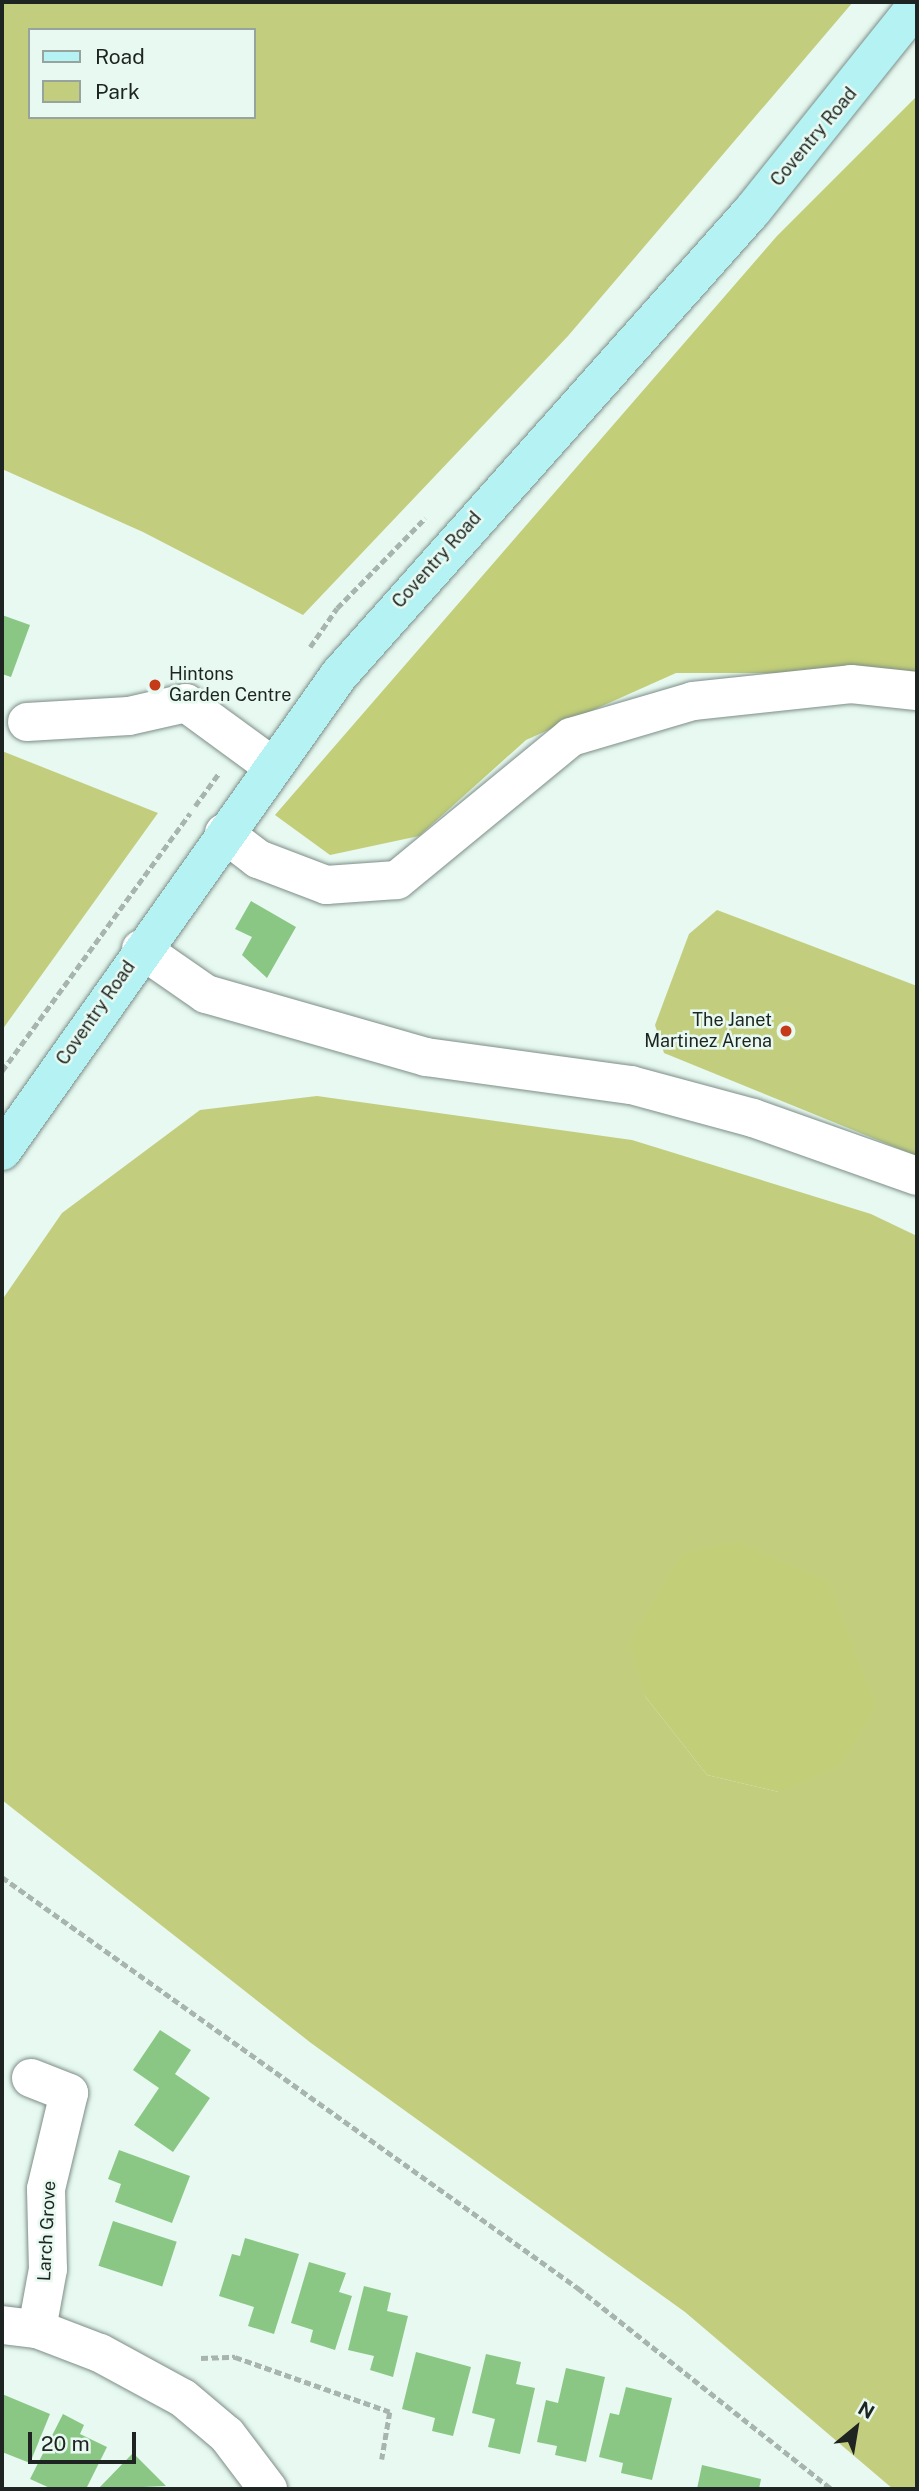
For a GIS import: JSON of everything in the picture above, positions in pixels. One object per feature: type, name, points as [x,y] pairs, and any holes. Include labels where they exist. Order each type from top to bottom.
[{"type":"main road","name":"Coventry Road","points":[[2,1151],[224,832],[383,622],[752,211],[917,5]]},
{"type":"street","points":[[224,832],[258,859],[326,885],[397,880],[571,737],[693,701],[851,684],[917,691]]},
{"type":"street","points":[[27,722],[129,716],[186,703],[272,766]]},
{"type":"street","points":[[141,948],[206,994],[426,1057],[631,1085],[753,1118],[917,1177]]},
{"type":"street","name":"Larch Grove","points":[[20,2327],[48,2269],[46,2189],[69,2093],[31,2078]]},
{"type":"street","points":[[20,2327],[100,2353],[183,2398],[236,2444],[268,2489]]},
{"type":"path","points":[[2,1877],[578,2288],[832,2489]]},
{"type":"path","points":[[201,2358],[235,2357],[390,2412],[382,2459]]},
{"type":"green space","points":[[2,2],[853,2],[568,336],[303,615],[143,532],[2,469]]},
{"type":"green space","points":[[917,96],[917,673],[676,673],[526,740],[419,836],[330,855],[275,815],[777,236]]},
{"type":"green space","points":[[2,751],[158,813],[2,1030]]},
{"type":"green space","name":"The Janet Martinez Arena","points":[[717,910],[917,986],[917,1156],[664,1053],[655,1025],[689,934]]},
{"type":"green space","points":[[317,1096],[632,1140],[871,1214],[917,1236],[917,2489],[893,2489],[685,2312],[311,2043],[2,1800],[2,1300],[62,1213],[200,1110]],"holes":[[[644,1695],[779,1792],[707,1775]]]},
{"type":"green space","points":[[738,1542],[828,1582],[876,1707],[841,1765],[779,1792],[707,1775],[644,1695],[630,1641],[682,1554]]},
{"type":"building","points":[[2,615],[30,625],[11,677],[2,674]]},
{"type":"building","points":[[251,901],[296,927],[267,978],[242,955],[252,937],[235,929]]},
{"type":"building","points":[[160,2030],[191,2050],[175,2074],[210,2098],[173,2152],[134,2125],[159,2088],[133,2070]]},
{"type":"building","points":[[119,2150],[190,2176],[172,2223],[115,2202],[121,2184],[108,2179]]},
{"type":"building","points":[[113,2221],[177,2242],[162,2286],[98,2266]]},
{"type":"building","points":[[245,2238],[299,2254],[274,2334],[248,2326],[254,2307],[219,2296],[232,2254],[240,2256]]},
{"type":"building","points":[[309,2262],[346,2273],[339,2292],[352,2296],[335,2350],[310,2342],[313,2330],[291,2323]]},
{"type":"building","points":[[364,2286],[391,2293],[387,2311],[408,2316],[393,2377],[370,2370],[374,2356],[348,2350]]},
{"type":"building","points":[[416,2352],[471,2367],[453,2436],[432,2431],[435,2418],[402,2409]]},
{"type":"building","points":[[486,2354],[521,2362],[516,2384],[535,2388],[520,2454],[488,2447],[495,2419],[472,2413]]},
{"type":"building","points":[[566,2368],[605,2377],[586,2462],[555,2455],[557,2446],[537,2442],[546,2400],[558,2403]]},
{"type":"building","points":[[626,2387],[672,2398],[652,2480],[621,2473],[623,2463],[599,2457],[610,2413],[619,2415]]},
{"type":"building","points":[[2,2394],[50,2414],[30,2463],[2,2452]]},
{"type":"building","points":[[63,2414],[84,2425],[80,2434],[107,2447],[86,2489],[52,2489],[30,2479]]},
{"type":"building","points":[[133,2453],[166,2486],[98,2489]]},
{"type":"building","points":[[702,2465],[761,2479],[759,2489],[697,2489]]},
{"type":"place","name":"Hintons Garden Centre","points":[[155,685]]},
{"type":"place","name":"The Janet Martinez Arena","points":[[786,1031]]}]
